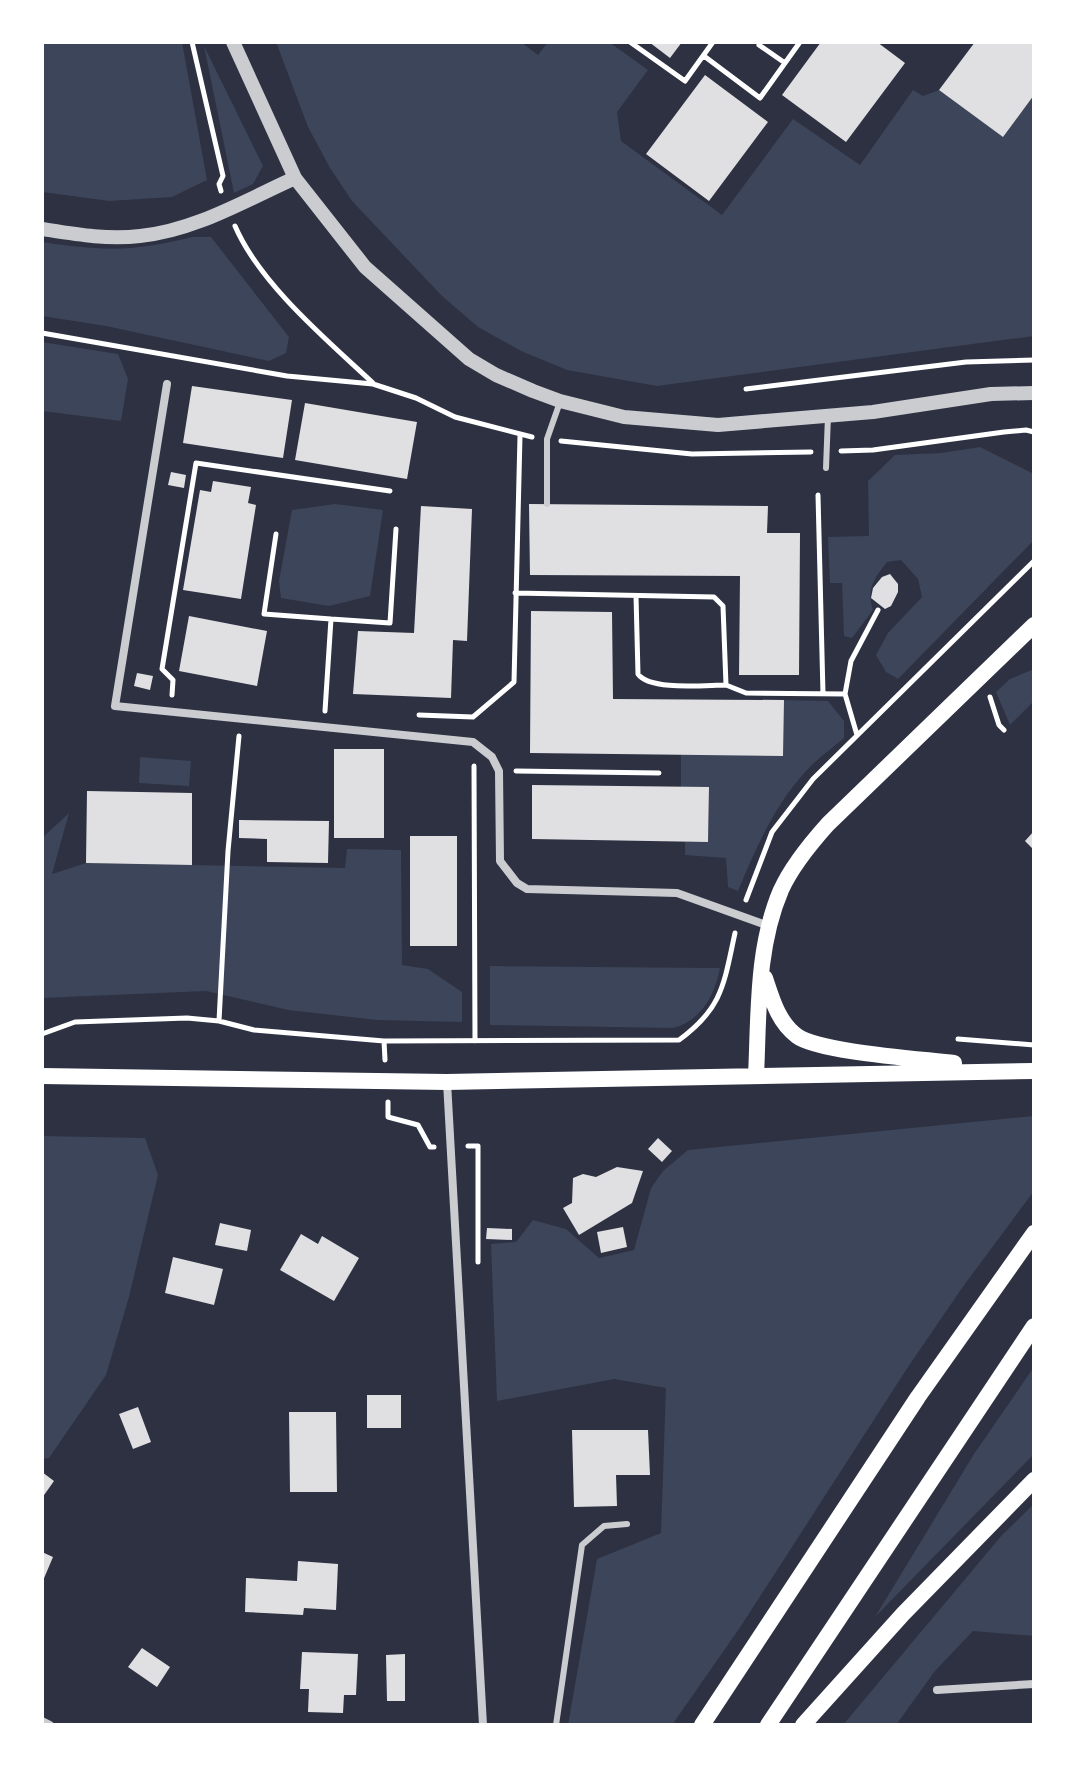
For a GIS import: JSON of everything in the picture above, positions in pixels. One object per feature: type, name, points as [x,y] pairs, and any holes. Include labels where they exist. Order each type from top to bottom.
[{"type":"main road","points":[[756,1076],[762,967],[770,927],[789,876],[828,824],[1034,625]]},
{"type":"main road","points":[[762,967],[774,1008],[788,1028],[812,1045],[1007,1070]]},
{"type":"main road","points":[[42,1076],[447,1082],[1034,1071]]},
{"type":"main road","points":[[702,1725],[918,1397],[1034,1233]]},
{"type":"main road","points":[[768,1725],[1034,1326]]},
{"type":"main road","points":[[803,1725],[903,1614],[1034,1480]]},
{"type":"street","points":[[233,42],[295,178],[365,267],[446,341],[496,375],[560,401],[624,417],[718,425],[873,412],[991,394],[1034,393]]},
{"type":"street","points":[[42,229],[94,236],[139,236],[173,230],[295,178]]},
{"type":"street","points":[[167,384],[115,706],[473,742],[492,757],[499,771],[500,861],[517,883],[527,889],[677,893],[770,927]]},
{"type":"street","points":[[447,1082],[483,1725]]},
{"type":"street","points":[[937,1690],[1034,1684]]},
{"type":"street","points":[[42,1721],[50,1725]]},
{"type":"lane","points":[[547,504],[547,439],[560,401]]},
{"type":"lane","points":[[826,468],[828,416]]},
{"type":"lane","points":[[556,1725],[582,1545],[604,1526],[627,1524]]},
{"type":"path","points":[[192,42],[223,176],[219,184],[239,236],[267,275],[307,321],[373,384]]},
{"type":"path","points":[[630,42],[685,81],[713,42]]},
{"type":"path","points":[[704,56],[760,98],[800,42]]},
{"type":"path","points":[[759,45],[785,63]]},
{"type":"path","points":[[42,333],[287,376],[373,384],[416,398],[455,417],[520,436],[692,454],[873,450],[1004,432],[1034,432]]},
{"type":"path","points":[[746,389],[966,362],[1034,360]]},
{"type":"path","points":[[413,715],[473,717],[514,682],[520,436]]},
{"type":"path","points":[[171,701],[173,680],[162,669],[196,463],[390,491]]},
{"type":"path","points":[[818,495],[823,694]]},
{"type":"path","points":[[276,534],[264,614],[390,623],[396,529]]},
{"type":"path","points":[[746,900],[772,832],[806,788],[1034,561]]},
{"type":"path","points":[[514,593],[714,597],[723,606],[726,685]]},
{"type":"path","points":[[636,596],[638,674],[641,679],[657,685],[726,685],[746,693],[845,694]]},
{"type":"path","points":[[857,735],[845,694],[851,661],[878,610]]},
{"type":"path","points":[[325,712],[331,619]]},
{"type":"path","points":[[989,693],[999,725],[1004,730]]},
{"type":"path","points":[[310,711],[339,712]]},
{"type":"path","points":[[473,717],[475,1041]]},
{"type":"path","points":[[219,1021],[228,851],[241,719]]},
{"type":"path","points":[[499,771],[659,773]]},
{"type":"path","points":[[42,1034],[75,1022],[187,1018],[219,1021],[254,1030],[327,1038],[679,1040],[700,1025],[715,1005],[724,984],[735,933]]},
{"type":"path","points":[[388,1117],[418,1125],[430,1147]]},
{"type":"shaded area","points":[[42,42],[182,42],[207,180],[172,197],[109,201],[42,192]]},
{"type":"shaded area","points":[[276,42],[521,42],[538,55],[548,42],[609,42],[648,70],[617,112],[621,141],[722,215],[793,119],[860,165],[913,90],[923,96],[939,90],[1003,136],[1034,95],[1034,336],[657,386],[567,370],[521,351],[478,327],[442,296],[352,201],[308,127]]},
{"type":"shaded area","points":[[204,46],[263,166],[253,184],[234,193]]},
{"type":"shaded area","points":[[211,237],[289,337],[286,353],[269,361],[106,326],[42,316],[42,242],[117,248]]},
{"type":"shaded area","points":[[42,342],[118,354],[128,379],[121,421],[42,411]]},
{"type":"shaded area","points":[[980,447],[1034,474],[1034,540],[898,679],[886,672],[876,655],[888,633],[922,597],[918,579],[901,560],[887,562],[872,584],[870,596],[873,610],[852,638],[844,636],[842,583],[830,583],[828,537],[869,536],[868,481],[895,455]]},
{"type":"shaded area","points":[[335,504],[383,510],[370,596],[329,606],[281,598],[279,581],[292,510]]},
{"type":"shaded area","points":[[1034,669],[1034,701],[1010,725],[996,692],[1010,679]]},
{"type":"shaded area","points":[[784,700],[828,701],[844,721],[844,738],[810,767],[784,798],[759,843],[738,891],[728,887],[726,858],[685,855],[685,842],[708,842],[709,788],[681,787],[681,754]]},
{"type":"shaded area","points":[[140,757],[191,761],[189,786],[139,783]]},
{"type":"shaded area","points":[[69,813],[52,874],[86,863],[345,868],[347,849],[401,850],[402,965],[428,969],[462,992],[462,1022],[377,1020],[288,1010],[206,991],[42,998],[42,838]]},
{"type":"shaded area","points":[[490,966],[720,968],[705,1006],[683,1025],[673,1028],[490,1025]]},
{"type":"shaded area","points":[[1034,1116],[1034,1191],[908,1367],[741,1626],[672,1725],[568,1725],[597,1559],[661,1533],[666,1388],[614,1379],[497,1401],[491,1244],[516,1242],[533,1220],[566,1229],[599,1258],[634,1250],[651,1188],[663,1171],[688,1150]]},
{"type":"shaded area","points":[[42,1136],[145,1138],[158,1175],[129,1297],[106,1375],[49,1458],[42,1459]]},
{"type":"shaded area","points":[[1034,1367],[1034,1454],[875,1617],[974,1454]]},
{"type":"shaded area","points":[[1034,1504],[1034,1636],[973,1631],[935,1671],[896,1725],[843,1725],[1002,1535]]},
{"type":"building","points":[[649,42],[682,42],[670,58]]},
{"type":"building","points":[[821,42],[877,42],[905,63],[846,142],[782,95]]},
{"type":"building","points":[[975,42],[1034,42],[1034,95],[1003,137],[939,90]]},
{"type":"building","points":[[705,75],[768,122],[709,201],[646,154]]},
{"type":"building","points":[[192,386],[292,400],[283,458],[183,443]]},
{"type":"building","points":[[305,403],[417,422],[407,479],[295,460]]},
{"type":"building","points":[[171,472],[186,475],[184,488],[168,485]]},
{"type":"building","points":[[213,481],[251,487],[248,503],[256,505],[241,599],[183,590],[200,490],[211,492]]},
{"type":"building","points":[[529,504],[768,506],[767,533],[800,533],[799,675],[739,675],[740,576],[530,575]]},
{"type":"building","points":[[421,506],[472,509],[467,641],[453,640],[451,698],[353,694],[358,631],[414,633]]},
{"type":"building","points":[[890,574],[898,584],[898,592],[891,606],[885,609],[871,598],[873,588],[882,577]]},
{"type":"building","points":[[531,611],[612,612],[613,699],[784,700],[783,756],[530,753]]},
{"type":"building","points":[[189,616],[267,631],[257,686],[179,671]]},
{"type":"building","points":[[137,673],[153,676],[150,690],[134,686]]},
{"type":"building","points":[[334,749],[384,749],[384,838],[334,838]]},
{"type":"building","points":[[532,785],[709,787],[708,842],[532,839]]},
{"type":"building","points":[[87,791],[192,793],[192,865],[86,863]]},
{"type":"building","points":[[239,820],[329,821],[328,863],[267,862],[267,839],[239,838]]},
{"type":"building","points":[[1034,831],[1034,850],[1025,841]]},
{"type":"building","points":[[410,836],[457,836],[457,946],[410,946]]},
{"type":"building","points":[[658,1138],[672,1151],[662,1162],[648,1149]]},
{"type":"building","points":[[617,1167],[643,1171],[632,1203],[579,1235],[563,1208],[572,1203],[573,1178],[583,1174],[596,1177]]},
{"type":"building","points":[[220,1223],[251,1230],[247,1251],[215,1245]]},
{"type":"building","points":[[623,1227],[627,1247],[601,1253],[597,1232]]},
{"type":"building","points":[[487,1228],[512,1229],[512,1240],[486,1239]]},
{"type":"building","points":[[301,1234],[318,1244],[322,1236],[359,1258],[334,1301],[280,1270]]},
{"type":"building","points":[[173,1257],[223,1269],[214,1305],[165,1293]]},
{"type":"building","points":[[367,1395],[401,1395],[401,1428],[367,1428]]},
{"type":"building","points":[[138,1407],[151,1442],[133,1449],[119,1414]]},
{"type":"building","points":[[289,1412],[336,1412],[337,1492],[290,1492]]},
{"type":"building","points":[[572,1430],[648,1430],[650,1475],[616,1475],[617,1506],[574,1507]]},
{"type":"building","points":[[42,1472],[54,1481],[42,1498]]},
{"type":"building","points":[[42,1552],[53,1557],[42,1583]]},
{"type":"building","points":[[298,1561],[338,1564],[336,1610],[304,1608],[303,1615],[245,1612],[246,1578],[297,1581]]},
{"type":"building","points":[[142,1648],[170,1667],[157,1687],[128,1667]]},
{"type":"building","points":[[302,1652],[358,1654],[356,1695],[344,1695],[343,1713],[308,1712],[309,1689],[300,1689]]},
{"type":"building","points":[[405,1654],[405,1701],[387,1701],[386,1655]]}]
